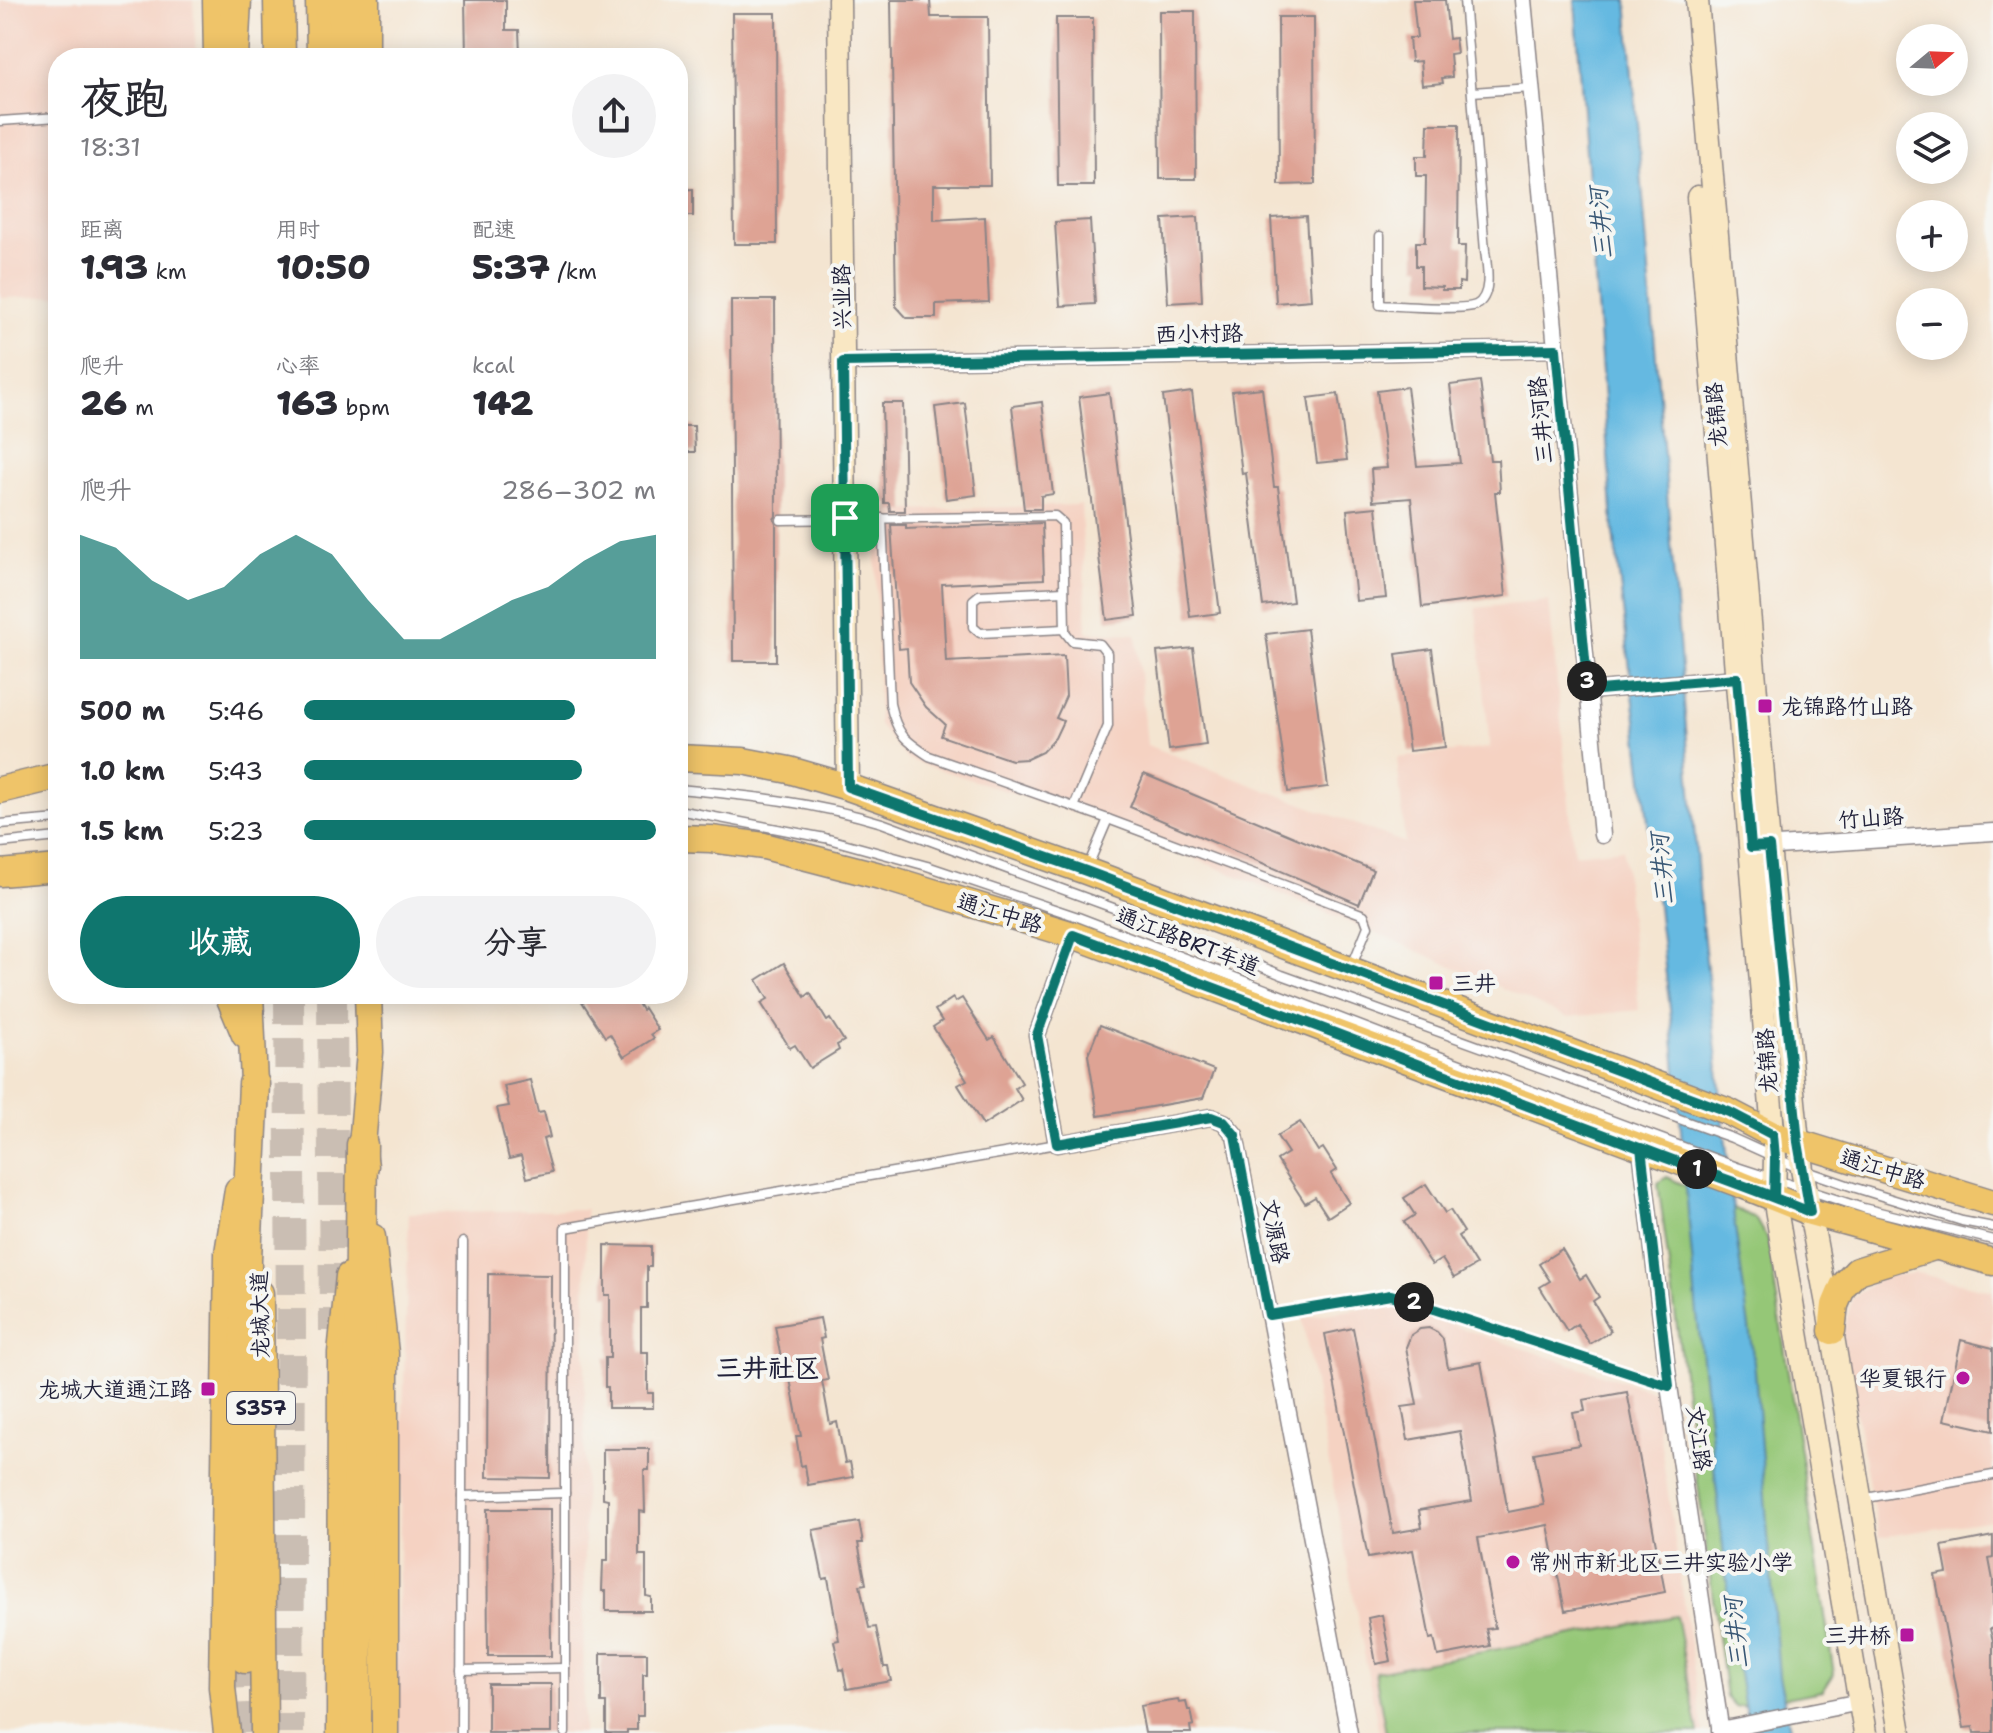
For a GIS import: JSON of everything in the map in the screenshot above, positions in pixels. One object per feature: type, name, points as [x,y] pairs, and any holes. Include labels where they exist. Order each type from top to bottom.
[{"type":"highway","points":[[234,48],[236,0]]},
{"type":"highway","points":[[279,0],[280,48]]},
{"type":"highway","points":[[321,0],[322,48]]},
{"type":"highway","points":[[343,0],[344,48]]},
{"type":"highway","points":[[245,1658],[246,1259],[254,1084]]},
{"type":"highway","points":[[356,1733],[362,1145]]},
{"type":"main road","points":[[216,0],[217,48]]},
{"type":"main road","points":[[366,0],[366,48]]},
{"type":"main road","name":"兴业路","points":[[839,0],[848,787]]},
{"type":"main road","name":"龙锦路","points":[[1682,0],[1737,678],[1798,1142],[1900,1733]]},
{"type":"main road","name":"龙锦路","points":[[1697,0],[1760,847],[1774,1167],[1865,1733]]},
{"type":"main road","points":[[688,758],[743,761],[848,787],[1086,871],[1666,1089],[1730,1125]]},
{"type":"main road","points":[[0,792],[48,779]]},
{"type":"main road","points":[[0,792],[48,789]]},
{"type":"main road","name":"通江中路","points":[[688,838],[764,846],[880,876],[1073,935],[1641,1148],[1672,1152],[1738,1175],[1774,1167],[1798,1142],[1993,1203]]},
{"type":"main road","points":[[1,873],[48,871]]},
{"type":"main road","points":[[232,1004],[251,1052]]},
{"type":"main road","name":"龙城大道","points":[[250,1004],[261,1301],[264,1733]]},
{"type":"main road","points":[[340,1733],[341,1353],[370,1052],[368,1004]]},
{"type":"main road","points":[[370,1052],[382,1004]]},
{"type":"main road","points":[[227,1733],[222,1687],[228,1253],[254,1084]]},
{"type":"main road","name":"通江中路","points":[[1730,1125],[1774,1167],[1806,1191],[1905,1239],[1936,1247]]},
{"type":"main road","points":[[362,1145],[385,1353],[385,1733]]},
{"type":"main road","points":[[1832,1331],[1835,1305],[1843,1286],[1857,1271],[1936,1247],[1993,1262]]},
{"type":"street","name":"三井河路","points":[[1523,0],[1602,835]]},
{"type":"street","name":"西小村路","points":[[843,362],[1556,349]]},
{"type":"street","points":[[1588,691],[1737,678]]},
{"type":"street","name":"竹山路","points":[[1760,847],[1993,832]]},
{"type":"street","points":[[1057,1144],[1037,1035],[1073,935]]},
{"type":"street","name":"文源路","points":[[1057,1144],[1211,1117],[1224,1122],[1235,1135],[1349,1733]]},
{"type":"street","name":"文江路","points":[[1641,1148],[1669,1386],[1720,1732]]},
{"type":"street","points":[[1720,1732],[1860,1702]]},
{"type":"lane","points":[[1380,236],[1380,305],[1460,308],[1476,305],[1484,297],[1489,275],[1464,0]]},
{"type":"lane","points":[[1472,92],[1532,88]]},
{"type":"lane","points":[[0,121],[48,118]]},
{"type":"lane","points":[[781,520],[1055,516],[1063,523],[1065,632],[1072,641],[1100,644],[1107,653],[1108,726],[1074,807]]},
{"type":"lane","points":[[882,518],[890,704],[896,727],[910,744],[929,756],[1364,915],[1368,926],[1350,970]]},
{"type":"lane","points":[[1064,591],[979,595],[973,600],[973,627],[980,633],[1065,629]]},
{"type":"lane","name":"通江路BRT车道","points":[[688,790],[794,804],[852,814],[882,823],[1146,920],[1282,975],[1671,1117],[1730,1125]]},
{"type":"lane","name":"通江路BRT车道","points":[[688,812],[825,838],[942,871],[1078,917],[1433,1054],[1672,1152]]},
{"type":"lane","points":[[1086,871],[1108,819]]},
{"type":"lane","points":[[0,824],[48,820]]},
{"type":"lane","points":[[0,843],[48,838]]},
{"type":"lane","points":[[565,1733],[565,1228],[1057,1144]]},
{"type":"lane","points":[[1774,1167],[1806,1191],[1993,1240]]},
{"type":"lane","points":[[1806,1191],[1993,1227]]},
{"type":"lane","points":[[461,1733],[463,1242]]},
{"type":"lane","points":[[1269,1315],[1391,1295],[1669,1386]]},
{"type":"lane","points":[[1861,1499],[1993,1475]]},
{"type":"lane","points":[[462,1496],[565,1493]]},
{"type":"lane","points":[[461,1670],[565,1668]]},
{"type":"shaded area","points":[[0,0],[193,0],[195,48],[48,48],[48,296],[0,298]]},
{"type":"shaded area","points":[[1081,505],[1087,632],[1136,634],[1147,745],[1405,843],[1397,758],[1490,748],[1476,608],[1549,601],[1574,854],[1623,849],[1639,1010],[1567,1017],[1388,938],[1116,826],[907,759],[879,725],[875,511]]},
{"type":"shaded area","points":[[586,1209],[583,1733],[394,1733],[409,1213]]},
{"type":"shaded area","points":[[1917,1273],[1993,1291],[1993,1520],[1879,1537],[1842,1338],[1852,1299],[1880,1277]]},
{"type":"shaded area","name":"常州市新北区三井实验小学","points":[[1387,1304],[1653,1391],[1703,1733],[1379,1733],[1302,1318]]},
{"type":"green space","points":[[1667,1177],[1755,1218],[1768,1241],[1834,1674],[1823,1691],[1735,1707],[1726,1697],[1658,1183]]},
{"type":"green space","points":[[1676,1616],[1698,1733],[1386,1733],[1375,1672]]},
{"type":"water","name":"三井河","points":[[1575,0],[1627,0],[1701,913],[1735,1227],[1755,1370],[1779,1676],[1791,1733],[1749,1733],[1733,1637],[1696,1305],[1672,1026],[1613,524]]},
{"type":"building","points":[[465,0],[506,0],[506,30],[519,30],[520,48],[466,48]]},
{"type":"building","points":[[891,0],[930,0],[931,17],[988,17],[990,185],[934,185],[934,220],[985,217],[989,302],[936,304],[936,318],[907,318],[896,306]]},
{"type":"building","points":[[1413,0],[1445,0],[1449,39],[1455,38],[1457,53],[1450,54],[1452,77],[1442,78],[1443,83],[1422,85],[1420,61],[1411,62],[1409,38],[1417,38]]},
{"type":"building","points":[[1159,11],[1195,11],[1196,179],[1160,179]]},
{"type":"building","points":[[732,13],[776,13],[777,244],[734,244]]},
{"type":"building","points":[[1278,17],[1314,17],[1315,184],[1279,185]]},
{"type":"building","points":[[1056,18],[1093,18],[1094,186],[1058,186]]},
{"type":"building","points":[[1428,124],[1459,124],[1458,246],[1465,246],[1464,283],[1459,282],[1459,290],[1421,286],[1421,266],[1416,266],[1416,242],[1425,242],[1426,176],[1416,176],[1416,156],[1427,156]]},
{"type":"building","points":[[688,189],[693,189],[693,216],[688,216]]},
{"type":"building","points":[[1306,216],[1311,300],[1276,303],[1271,218]]},
{"type":"building","points":[[1198,217],[1202,301],[1168,303],[1163,219]]},
{"type":"building","points":[[1090,220],[1095,304],[1060,306],[1055,222]]},
{"type":"building","points":[[731,300],[775,300],[776,661],[733,661]]},
{"type":"building","points":[[1480,381],[1490,460],[1498,460],[1500,492],[1495,492],[1506,596],[1422,607],[1411,498],[1373,501],[1371,469],[1387,468],[1377,391],[1407,387],[1417,466],[1460,463],[1450,385]]},
{"type":"building","points":[[1262,388],[1293,602],[1263,606],[1232,391]]},
{"type":"building","points":[[1192,392],[1220,613],[1190,617],[1163,396]]},
{"type":"building","points":[[1109,393],[1137,616],[1107,620],[1079,397]]},
{"type":"building","points":[[1338,394],[1347,460],[1317,463],[1308,398]]},
{"type":"building","points":[[1042,402],[1053,494],[1041,496],[1041,509],[1024,509],[1012,406]]},
{"type":"building","points":[[882,403],[903,403],[905,511],[890,511],[889,503],[884,503]]},
{"type":"building","points":[[965,403],[976,495],[946,499],[935,407]]},
{"type":"building","points":[[688,426],[694,426],[695,452],[688,452]]},
{"type":"building","points":[[1376,507],[1386,598],[1356,601],[1347,510]]},
{"type":"building","points":[[1042,523],[1044,579],[942,584],[946,662],[1064,656],[1066,696],[1056,718],[1063,721],[1055,738],[1042,752],[1027,759],[1011,760],[941,736],[945,724],[926,707],[909,682],[907,648],[899,649],[891,525],[906,525],[906,529]]},
{"type":"building","points":[[1307,629],[1328,787],[1288,792],[1266,634]]},
{"type":"building","points":[[1193,648],[1206,745],[1169,750],[1157,652]]},
{"type":"building","points":[[1432,649],[1445,747],[1409,751],[1396,654]]},
{"type":"building","points":[[1144,774],[1373,870],[1359,904],[1130,807]]},
{"type":"building","points":[[784,963],[805,997],[810,993],[844,1041],[837,1045],[839,1050],[810,1068],[795,1045],[790,1048],[761,1003],[768,999],[757,980]]},
{"type":"building","points":[[953,998],[955,1002],[962,998],[989,1040],[994,1037],[1022,1083],[1015,1088],[1022,1100],[983,1125],[958,1085],[967,1080],[933,1027],[942,1021],[935,1010]]},
{"type":"building","points":[[584,1004],[638,1004],[658,1030],[651,1034],[654,1038],[624,1057],[610,1034],[605,1037]]},
{"type":"building","points":[[1100,1025],[1214,1070],[1203,1098],[1098,1116],[1088,1055]]},
{"type":"building","points":[[530,1080],[538,1113],[544,1112],[550,1137],[543,1139],[552,1172],[527,1178],[521,1156],[509,1159],[497,1108],[509,1106],[504,1086]]},
{"type":"building","points":[[1300,1122],[1318,1151],[1323,1148],[1337,1170],[1331,1174],[1349,1203],[1328,1217],[1315,1197],[1305,1203],[1277,1160],[1288,1153],[1277,1136]]},
{"type":"building","points":[[1426,1184],[1445,1213],[1450,1210],[1464,1232],[1458,1236],[1476,1265],[1454,1278],[1442,1259],[1432,1265],[1404,1222],[1415,1215],[1404,1198]]},
{"type":"building","points":[[605,1245],[651,1246],[651,1267],[647,1267],[647,1308],[641,1308],[641,1352],[648,1352],[648,1393],[653,1393],[653,1408],[608,1408],[605,1358],[610,1358],[610,1295],[605,1295]]},
{"type":"building","points":[[1562,1249],[1580,1279],[1586,1275],[1599,1297],[1593,1301],[1611,1331],[1590,1344],[1577,1324],[1567,1331],[1540,1287],[1550,1281],[1539,1264]]},
{"type":"building","points":[[488,1274],[551,1275],[550,1478],[487,1477]]},
{"type":"building","points":[[820,1318],[824,1338],[820,1339],[828,1380],[822,1381],[830,1424],[837,1422],[845,1463],[850,1462],[853,1477],[808,1485],[805,1465],[801,1466],[796,1436],[801,1436],[789,1374],[784,1375],[775,1326]]},
{"type":"building","points":[[1353,1328],[1393,1533],[1422,1528],[1419,1510],[1472,1501],[1460,1431],[1408,1440],[1402,1407],[1417,1405],[1406,1347],[1411,1335],[1429,1328],[1443,1339],[1448,1368],[1481,1362],[1508,1512],[1544,1505],[1534,1453],[1579,1445],[1573,1413],[1585,1411],[1583,1400],[1627,1392],[1665,1592],[1565,1611],[1548,1525],[1478,1538],[1495,1628],[1486,1629],[1490,1646],[1438,1656],[1434,1638],[1430,1639],[1413,1550],[1368,1558],[1325,1334]]},
{"type":"building","points":[[1961,1340],[1993,1348],[1993,1431],[1944,1420]]},
{"type":"building","points":[[603,1449],[649,1449],[649,1470],[644,1470],[645,1512],[639,1511],[639,1555],[646,1555],[646,1596],[651,1597],[651,1611],[606,1611],[606,1591],[602,1591],[603,1561],[608,1561],[608,1499],[603,1498]]},
{"type":"building","points":[[487,1509],[550,1509],[551,1656],[488,1656]]},
{"type":"building","points":[[859,1522],[863,1543],[858,1543],[866,1584],[860,1585],[869,1628],[876,1627],[884,1667],[888,1667],[891,1681],[847,1689],[834,1641],[839,1640],[828,1578],[823,1579],[813,1530]]},
{"type":"building","points":[[1993,1536],[1993,1558],[1989,1559],[1993,1580],[1993,1628],[1990,1629],[1993,1641],[1993,1733],[1974,1733],[1973,1727],[1964,1728],[1935,1575],[1947,1573],[1942,1546]]},
{"type":"building","points":[[1382,1615],[1391,1661],[1376,1664],[1368,1618]]},
{"type":"building","points":[[601,1653],[647,1653],[647,1674],[643,1674],[643,1716],[637,1716],[637,1730],[606,1733],[606,1703],[601,1703]]},
{"type":"building","points":[[488,1684],[551,1684],[551,1733],[488,1733]]},
{"type":"building","points":[[1178,1700],[1179,1703],[1186,1702],[1188,1710],[1191,1710],[1194,1725],[1190,1726],[1191,1733],[1145,1733],[1140,1706]]},
{"type":"tunnel","points":[[289,1004],[289,1733]]},
{"type":"tunnel","points":[[332,1004],[334,1331]]},
{"type":"tunnel","points":[[245,1658],[249,1733]]},
{"type":"place","name":"龙锦路竹山路","points":[[1765,706]]},
{"type":"place","name":"三井","points":[[1436,983]]},
{"type":"place","name":"华夏银行","points":[[1963,1378]]},
{"type":"place","name":"龙城大道通江路","points":[[208,1389]]},
{"type":"place","name":"常州市新北区三井实验小学","points":[[1513,1562]]},
{"type":"place","name":"三井桥","points":[[1907,1635]]},
{"type":"district","name":"三井社区","points":[[768,1367]]},
{"type":"route","points":[[845,518],[843,362],[1556,349],[1588,691],[1737,678],[1751,847],[1769,846],[1798,1142],[1810,1212],[1740,1184],[1641,1148],[1669,1386],[1391,1295],[1269,1315],[1235,1135],[1224,1122],[1211,1117],[1057,1144],[1037,1035],[1073,935],[1641,1148],[1671,1160],[1740,1184],[1774,1197],[1773,1135],[1729,1112],[1086,871],[848,787],[845,518]]}]
